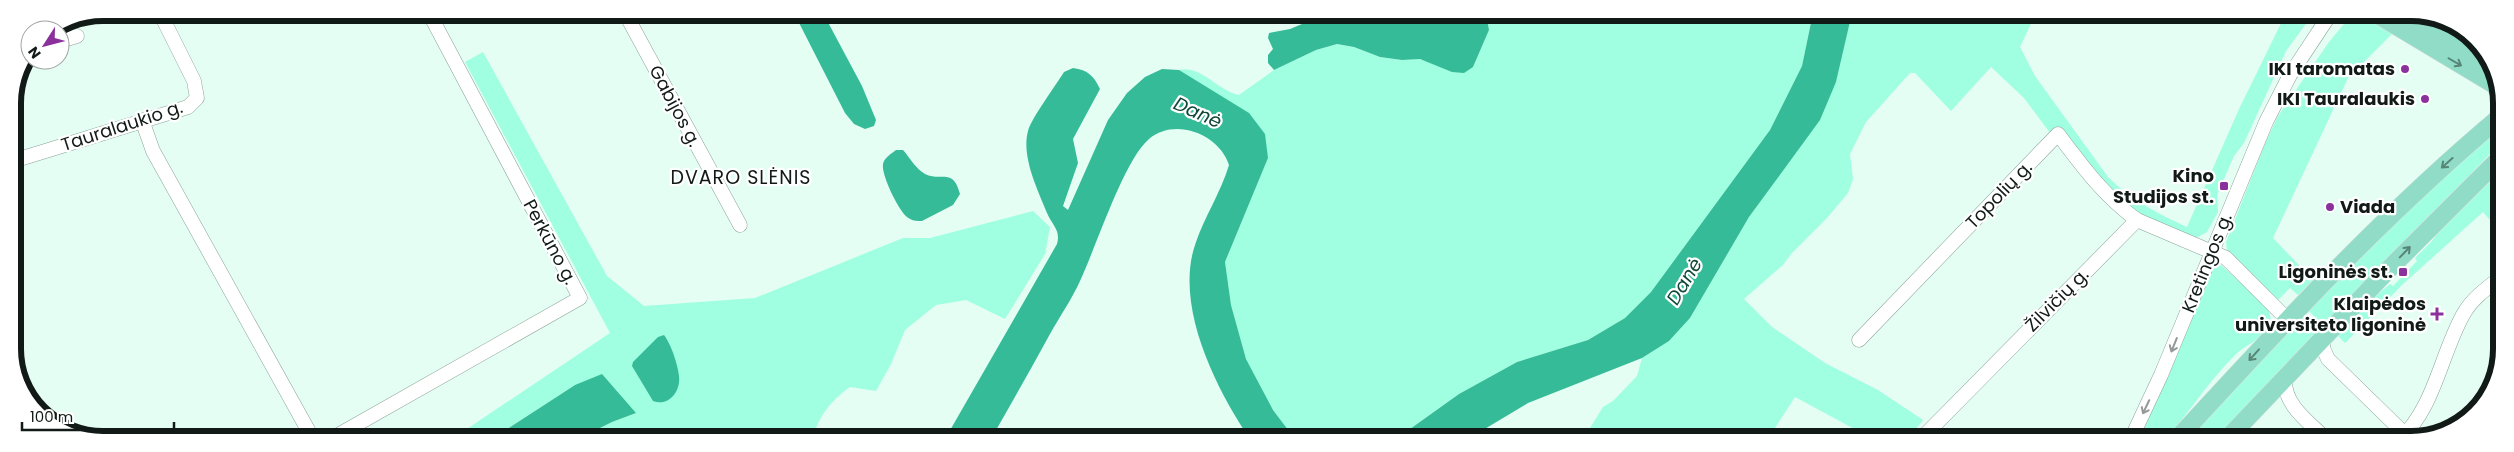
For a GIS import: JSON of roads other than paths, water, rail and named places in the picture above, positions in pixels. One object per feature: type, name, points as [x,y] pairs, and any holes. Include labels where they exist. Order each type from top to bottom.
[{"type":"main road","points":[[2388,21],[2490,82]]},
{"type":"main road","points":[[2414,21],[2483,63]]},
{"type":"main road","points":[[2483,131],[2493,115]]},
{"type":"main road","points":[[2184,431],[2287,319],[2406,201],[2493,123]]},
{"type":"main road","points":[[2235,431],[2436,220],[2493,165]]},
{"type":"street","name":"Tauralaukio g.","points":[[21,158],[188,107],[197,98],[194,81],[164,21]]},
{"type":"street","name":"Perkūno g.","points":[[345,431],[580,298],[433,21]]},
{"type":"street","name":"Gabijos g.","points":[[629,21],[740,225]]},
{"type":"street","name":"Kretingos g.","points":[[2135,431],[2162,375],[2256,144],[2280,94],[2325,21]]},
{"type":"street","name":"Kretingos g.","points":[[2316,37],[2333,21]]},
{"type":"street","points":[[70,38],[77,36]]},
{"type":"street","points":[[142,120],[153,151],[309,431]]},
{"type":"street","name":"Topolių g.","points":[[1859,340],[2058,134],[2096,184],[2115,204],[2137,220]]},
{"type":"street","points":[[2137,220],[2226,258],[2287,319]]},
{"type":"street","name":"Žilvičių g.","points":[[1929,431],[2137,220]]},
{"type":"street","points":[[2410,431],[2416,422],[2465,312],[2481,292],[2493,283]]},
{"type":"street","points":[[2324,337],[2323,348],[2328,359],[2398,431]]},
{"type":"street","points":[[2298,364],[2311,359],[2328,359]]},
{"type":"street","points":[[2285,378],[2286,392],[2292,406],[2317,431]]},
{"type":"street","points":[[2260,404],[2278,401],[2292,406]]},
{"type":"water","points":[[798,21],[827,21],[862,86],[876,120],[874,126],[865,129],[854,124],[845,113]]},
{"type":"water","points":[[1309,21],[1487,21],[1489,30],[1473,67],[1464,73],[1452,72],[1420,59],[1402,60],[1380,57],[1354,47],[1337,44],[1316,50],[1274,70],[1268,63],[1268,55],[1273,49],[1268,38],[1269,33],[1290,29]]},
{"type":"water","name":"Danė","points":[[1811,21],[1850,21],[1836,82],[1820,120],[1749,217],[1690,318],[1669,341],[1642,358],[1528,403],[1481,431],[1407,431],[1459,394],[1517,362],[1588,340],[1625,318],[1651,292],[1770,130],[1802,66]]},
{"type":"water","name":"Danė","points":[[1073,68],[1083,70],[1090,74],[1100,89],[1073,139],[1078,163],[1063,206],[1068,210],[1108,120],[1127,93],[1145,77],[1162,69],[1179,70],[1249,113],[1265,134],[1268,158],[1225,262],[1231,305],[1246,359],[1273,410],[1289,431],[1245,431],[1212,371],[1194,318],[1190,292],[1190,266],[1196,242],[1229,165],[1224,154],[1206,137],[1183,129],[1171,129],[1149,139],[1130,165],[1120,184],[1077,288],[995,431],[950,431],[1057,244],[1057,231],[1047,213],[1031,173],[1026,141],[1030,126],[1064,72]]},
{"type":"water","points":[[896,150],[903,150],[925,174],[946,177],[954,181],[960,194],[953,205],[922,221],[907,217],[891,192],[883,169],[885,160]]},
{"type":"water","points":[[664,335],[676,361],[679,382],[676,392],[669,400],[659,402],[653,401],[632,366],[633,362],[658,337]]},
{"type":"water","points":[[602,374],[636,413],[594,431],[504,431],[575,385]]},
{"type":"place","name":"IKI taromatas","points":[[2405,69]]},
{"type":"place","name":"IKI Tauralaukis","points":[[2425,99]]},
{"type":"place","name":"Kino Studijos st.","points":[[2224,186]]},
{"type":"place","name":"Viada","points":[[2330,207]]},
{"type":"place","name":"Ligoninės st.","points":[[2403,272]]},
{"type":"place","name":"Klaipėdos universiteto ligoninė","points":[[2437,314]]},
{"type":"district","name":"DVARO SLĖNIS","points":[[741,177]]}]
